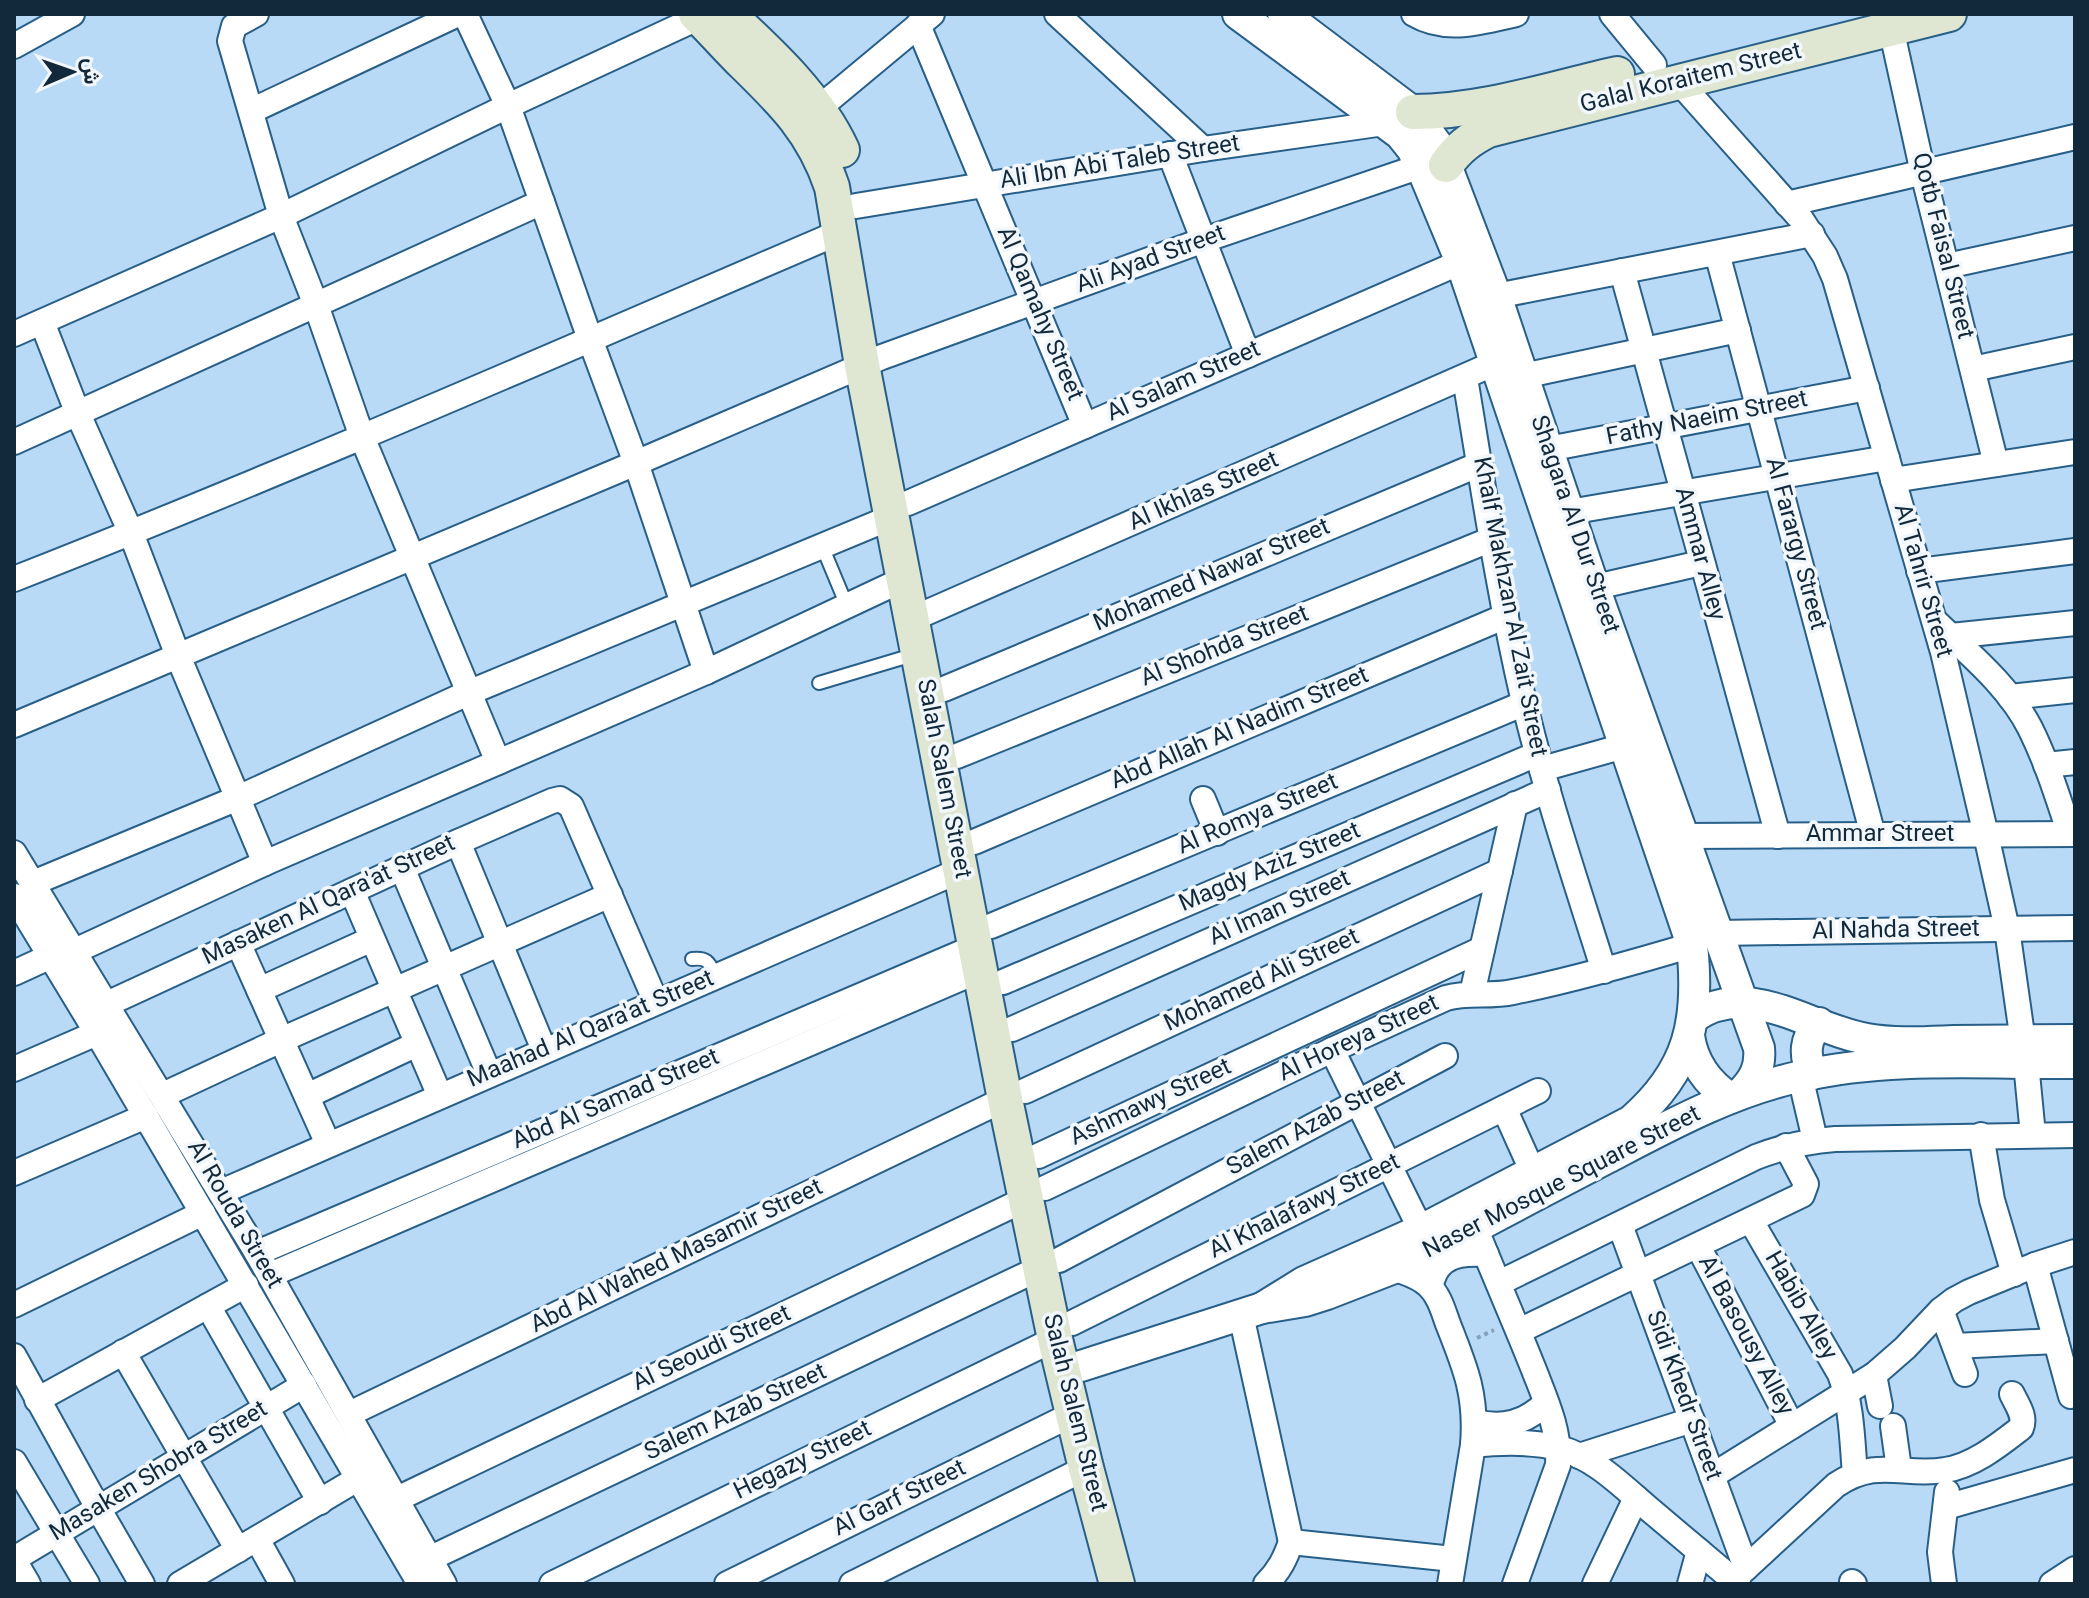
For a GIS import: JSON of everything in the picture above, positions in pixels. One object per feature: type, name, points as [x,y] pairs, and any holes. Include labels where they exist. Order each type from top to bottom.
[{"type":"main road","name":"Galal Koraitem Street","points":[[1398,118],[1457,110],[1504,113],[1877,21],[1949,14]]},
{"type":"main road","name":"Salah Salem Street","points":[[719,25],[819,108],[833,130],[851,180],[848,219],[920,615],[918,653],[967,856],[1015,1095],[1036,1181],[1063,1331],[1073,1414],[1117,1584]]},
{"type":"main road","name":"Salah Salem Street","points":[[719,25],[802,125],[825,165],[848,219]]},
{"type":"main road","name":"Galal Koraitem Street","points":[[1434,166],[1471,138],[1488,130],[1504,113]]},
{"type":"main road","name":"Salah Salem Street","points":[[900,510],[904,579],[920,615],[944,689],[957,756],[967,856]]},
{"type":"main road","name":"Salah Salem Street","points":[[987,956],[1012,1029],[1015,1095]]},
{"type":"main road","name":"Salah Salem Street","points":[[1063,1331],[1081,1366],[1136,1584]]},
{"type":"street","points":[[14,46],[72,14]]},
{"type":"street","points":[[256,14],[234,26],[230,35],[281,216],[362,437],[498,762]]},
{"type":"street","points":[[251,111],[458,14]]},
{"type":"street","points":[[465,14],[508,106],[663,540],[706,672]]},
{"type":"street","points":[[1057,14],[1203,149]]},
{"type":"street","name":"Shagara Al Dur Street","points":[[1238,14],[1398,118],[1426,128],[1438,146],[1434,166],[1461,262],[1495,363],[1685,836],[1704,939],[1695,976],[1691,1026]]},
{"type":"street","name":"Shagara Al Dur Street","points":[[1283,14],[1398,118]]},
{"type":"street","points":[[1414,14],[1457,25],[1516,14]]},
{"type":"street","name":"Al Tahrir Street","points":[[1612,14],[1787,204],[1812,234],[1835,279],[1943,652],[1986,835],[2007,929],[2025,1052],[2033,1135]]},
{"type":"street","points":[[819,108],[925,20]]},
{"type":"street","name":"Al Qamahy Street","points":[[925,20],[985,185],[1085,426]]},
{"type":"street","name":"Qotb Faisal Street","points":[[1877,21],[1923,173],[1996,464]]},
{"type":"street","points":[[14,334],[281,216],[508,106],[719,25]]},
{"type":"street","name":"Ali Ibn Abi Taleb Street","points":[[14,579],[362,437],[590,339],[848,219],[985,185],[1398,118]]},
{"type":"street","points":[[1787,204],[2075,137]]},
{"type":"street","points":[[1170,154],[1248,355]]},
{"type":"street","name":"Shagara Al Dur Street","points":[[1434,166],[1496,296],[1569,512],[1584,590],[1624,746],[1704,939],[1743,1003],[1759,1048],[1756,1074],[1735,1096]]},
{"type":"street","name":"Ali Ayad Street","points":[[14,725],[872,361],[1204,240],[1434,166]]},
{"type":"street","points":[[14,442],[542,202]]},
{"type":"street","points":[[1496,296],[1812,234]]},
{"type":"street","points":[[1947,266],[2075,238]]},
{"type":"street","name":"Al Farargy Street","points":[[1717,253],[1873,835]]},
{"type":"street","name":"Al Salam Street","points":[[23,890],[238,798],[468,693],[822,546],[1085,426],[1461,262]]},
{"type":"street","name":"Ammar Alley","points":[[1622,271],[1778,836]]},
{"type":"street","points":[[42,322],[265,863]]},
{"type":"street","points":[[1523,376],[1738,330]]},
{"type":"street","points":[[1973,369],[2075,347]]},
{"type":"street","name":"Al Ikhlas Street","points":[[920,615],[1495,363]]},
{"type":"street","name":"Khalf Makhzan Al Zait Street","points":[[1465,378],[1506,616],[1525,703],[1542,771],[1604,971]]},
{"type":"street","name":"Fathy Naeim Street","points":[[1548,449],[1867,388]]},
{"type":"street","points":[[1569,512],[1777,477],[1996,464],[2075,452]]},
{"type":"street","name":"Mohamed Nawar Street","points":[[944,689],[1480,464]]},
{"type":"street","name":"Al Shohda Street","points":[[957,756],[1492,539]]},
{"type":"street","points":[[1919,571],[2075,551]]},
{"type":"street","points":[[1584,590],[1701,563]]},
{"type":"street","points":[[14,973],[706,672],[904,579]]},
{"type":"street","name":"Abd Allah Al Nadim Street","points":[[967,856],[1506,616]]},
{"type":"street","points":[[1933,619],[1993,676],[2029,726],[2072,834]]},
{"type":"street","points":[[1951,636],[2075,623]]},
{"type":"street","points":[[2010,697],[2075,690]]},
{"type":"street","name":"Al Romya Street","points":[[987,956],[1217,833],[1525,703]]},
{"type":"street","points":[[1542,771],[1624,746]]},
{"type":"street","points":[[2046,765],[2075,762]]},
{"type":"street","name":"Al Iman Street","points":[[1012,1029],[1515,804],[1542,771]]},
{"type":"street","name":"Magdy Aziz Street","points":[[987,956],[1542,771]]},
{"type":"street","name":"Masaken Al Qara'at Street","points":[[107,1004],[458,842],[560,799],[571,806],[610,895]]},
{"type":"street","points":[[1203,799],[1217,833]]},
{"type":"street","points":[[1472,994],[1515,804]]},
{"type":"street","name":"Ammar Street","points":[[1685,836],[2072,834]]},
{"type":"street","points":[[458,842],[544,1050]]},
{"type":"street","name":"Al Rouda Street","points":[[14,853],[23,890],[63,954],[97,1033],[420,1584]]},
{"type":"street","name":"Maahad Al Qara'at Street","points":[[221,1192],[716,976],[967,856]]},
{"type":"street","points":[[402,868],[489,1074]]},
{"type":"street","name":"Mohamed Ali Street","points":[[1015,1095],[1500,871]]},
{"type":"street","points":[[352,891],[440,1096]]},
{"type":"street","points":[[163,1095],[610,895],[656,1002]]},
{"type":"street","name":"Al Nahda Street","points":[[1704,939],[2075,928]]},
{"type":"street","points":[[259,990],[372,939]]},
{"type":"street","name":"Al Horeya Street","points":[[1036,1181],[1446,998],[1510,993],[1604,971],[1704,939]]},
{"type":"street","points":[[238,943],[328,1144]]},
{"type":"street","name":"Ashmawy Street","points":[[1036,1181],[1482,949]]},
{"type":"street","name":"Al Rouda Street","points":[[63,954],[107,1004],[163,1095],[270,1275],[444,1584]]},
{"type":"street","name":"Abd Al Samad Street","points":[[257,1253],[987,956]]},
{"type":"street","name":"Abd Al Samad Street","points":[[270,1275],[987,956]]},
{"type":"street","points":[[1735,1096],[1710,1082],[1691,1049],[1691,1026],[1704,1009],[1729,1002],[1788,1011],[1847,1034],[1886,1042],[2025,1052],[2075,1063]]},
{"type":"street","points":[[1815,1140],[1806,1075],[1806,1047],[1819,1023]]},
{"type":"street","name":"Naser Mosque Square Street","points":[[1081,1366],[1252,1312],[1305,1301],[1480,1240],[1538,1182],[1631,1121],[1651,1104],[1674,1072],[1691,1026]]},
{"type":"street","points":[[14,1069],[97,1033]]},
{"type":"street","points":[[2025,1052],[2075,1040]]},
{"type":"street","points":[[307,1096],[417,1044]]},
{"type":"street","points":[[1332,1050],[1421,1230]]},
{"type":"street","name":"Naser Mosque Square Street","points":[[1252,1312],[1304,1282],[1421,1230],[1766,1085],[1865,1066],[2025,1052]]},
{"type":"street","name":"Salem Azab Street","points":[[431,1558],[1050,1264],[1445,1056]]},
{"type":"street","name":"Al Khalafawy Street","points":[[1063,1331],[1538,1091]]},
{"type":"street","name":"Abd Al Wahed Masamir Street","points":[[349,1414],[1015,1095]]},
{"type":"street","points":[[1504,1108],[1538,1182]]},
{"type":"street","points":[[14,1173],[146,1116]]},
{"type":"street","points":[[1981,1135],[1992,1200],[2056,1341],[2071,1396]]},
{"type":"street","points":[[1499,1283],[1756,1157],[1786,1146],[1815,1140],[2075,1135]]},
{"type":"street","points":[[1517,1326],[1638,1274],[1797,1199],[1806,1184],[1786,1146]]},
{"type":"street","name":"Al Seoudi Street","points":[[397,1499],[1036,1181]]},
{"type":"street","points":[[14,1305],[203,1213]]},
{"type":"street","name":"Habib Alley","points":[[1751,1221],[1840,1374],[1847,1392]]},
{"type":"street","name":"Sidi Khedr Street","points":[[1620,1225],[1712,1476],[1739,1577]]},
{"type":"street","points":[[1430,1286],[1438,1267],[1452,1257],[1469,1253],[1480,1240],[1555,1425],[1569,1452]]},
{"type":"street","name":"Al Basousy Alley","points":[[1698,1246],[1792,1426]]},
{"type":"street","points":[[1712,1476],[1874,1375],[1941,1310],[1969,1292],[2075,1252]]},
{"type":"street","points":[[1394,1268],[1421,1278],[1437,1295],[1468,1373],[1473,1399],[1474,1434],[1450,1584]]},
{"type":"street","points":[[37,1400],[246,1285]]},
{"type":"street","points":[[208,1306],[320,1502]]},
{"type":"street","points":[[1941,1310],[1965,1374]]},
{"type":"street","points":[[1252,1312],[1291,1542],[1278,1572],[1266,1584]]},
{"type":"street","name":"Hegazy Street","points":[[552,1584],[1063,1331]]},
{"type":"street","points":[[1955,1346],[2056,1341]]},
{"type":"street","points":[[123,1352],[184,1458],[247,1545],[282,1584]]},
{"type":"street","points":[[14,1356],[142,1584]]},
{"type":"street","points":[[1874,1375],[1899,1469]]},
{"type":"street","name":"Masaken Shobra Street","points":[[14,1560],[304,1385]]},
{"type":"street","points":[[1847,1392],[1855,1474]]},
{"type":"street","points":[[1474,1434],[1569,1452],[1610,1475],[1699,1551],[1739,1577],[1836,1485],[1855,1474],[1877,1469],[1931,1472],[1971,1462],[2021,1428],[2024,1422],[2012,1394]]},
{"type":"street","points":[[1474,1434],[1490,1426],[1521,1421],[1535,1414],[1546,1403]]},
{"type":"street","name":"Al Garf Street","points":[[727,1584],[1073,1414]]},
{"type":"street","points":[[1515,1584],[1558,1465],[1569,1452],[1692,1420]]},
{"type":"street","points":[[14,1462],[87,1584]]},
{"type":"street","points":[[852,1584],[1086,1468]]},
{"type":"street","points":[[1944,1584],[1940,1552],[1950,1469]]},
{"type":"street","points":[[1946,1507],[2075,1470]]},
{"type":"street","points":[[180,1584],[359,1478]]},
{"type":"street","points":[[1595,1584],[1636,1498]]},
{"type":"street","points":[[1291,1542],[1453,1559]]},
{"type":"street","points":[[1690,1584],[1699,1551]]},
{"type":"street","points":[[14,1560],[28,1584]]},
{"type":"street","points":[[2052,1584],[2075,1569]]},
{"type":"lane","points":[[822,546],[847,606]]},
{"type":"lane","points":[[819,683],[918,653]]},
{"type":"lane","points":[[692,959],[701,958],[709,963],[716,976]]},
{"type":"path","points":[[1457,1346],[1517,1326]]}]
